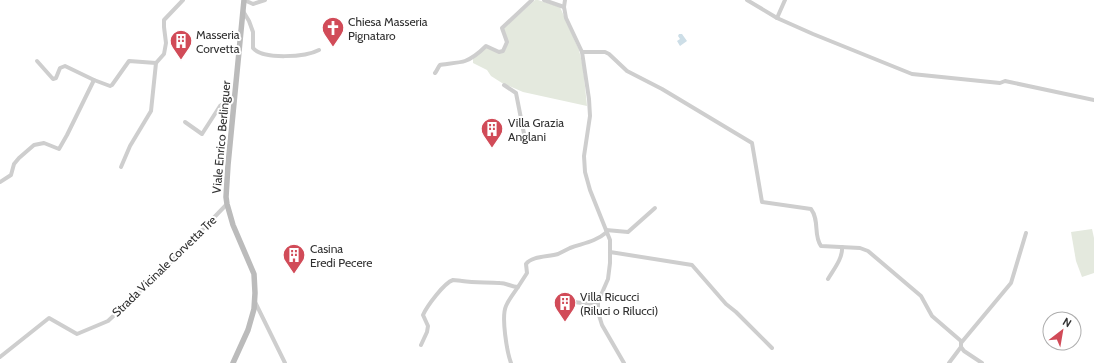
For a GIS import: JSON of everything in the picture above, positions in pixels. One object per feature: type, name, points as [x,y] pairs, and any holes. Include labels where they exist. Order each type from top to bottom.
[{"type":"main road","name":"Viale Enrico Berlinguer","points":[[233,363],[248,330],[255,301],[254,274],[233,225],[227,204],[226,180],[244,0]]},
{"type":"street","points":[[121,167],[130,146],[151,111],[156,64],[164,54],[166,42],[164,20],[183,0]]},
{"type":"street","points":[[244,0],[253,4],[265,0]]},
{"type":"street","points":[[435,73],[439,66],[466,61],[486,46],[497,51],[503,50],[507,42],[502,28],[532,0]]},
{"type":"street","points":[[544,0],[564,7]]},
{"type":"street","points":[[565,0],[564,7],[566,18],[582,52],[589,99],[590,116],[584,156],[585,172],[590,190],[610,240],[608,279],[598,305],[598,312],[602,325],[624,363]]},
{"type":"street","points":[[747,0],[777,18],[912,74],[1000,83],[1005,81],[1094,100]]},
{"type":"street","points":[[777,18],[785,0]]},
{"type":"street","points":[[243,11],[253,32],[253,48],[257,52],[268,55],[283,56],[312,53],[319,50]]},
{"type":"street","points":[[582,52],[605,52],[609,54],[627,71],[662,89],[752,143],[762,202],[811,209],[815,215],[818,242],[821,246],[860,248],[868,251],[921,296],[932,316],[961,341],[964,351],[982,363]]},
{"type":"street","points":[[37,61],[53,79],[56,78],[60,68],[65,66],[110,86],[129,61],[156,64]]},
{"type":"street","points":[[0,182],[11,175],[14,164],[34,145],[44,143],[59,149],[94,80]]},
{"type":"street","points":[[504,85],[516,93],[526,144]]},
{"type":"street","points":[[185,122],[202,134],[221,105],[226,102],[234,101]]},
{"type":"street","name":"Strada Vicinale Corvetta Tre","points":[[0,357],[49,318],[77,334],[108,321],[172,261],[227,204]]},
{"type":"street","points":[[607,231],[628,232],[655,208]]},
{"type":"street","points":[[511,363],[507,352],[505,339],[505,307],[527,272],[526,264],[530,260],[558,254],[571,248],[600,239],[607,231]]},
{"type":"street","points":[[949,363],[961,345],[1011,283],[1026,233]]},
{"type":"street","points":[[828,279],[841,257],[843,252],[842,247]]},
{"type":"street","points":[[610,252],[692,265],[726,304],[772,348]]},
{"type":"street","points":[[421,345],[428,326],[423,315],[427,306],[450,282],[454,280],[501,283],[518,287]]},
{"type":"street","points":[[558,300],[598,305]]},
{"type":"street","points":[[255,301],[285,363]]},
{"type":"shaded area","points":[[535,0],[560,7],[579,50],[583,67],[587,106],[523,92],[502,83],[491,76],[487,70],[473,63],[473,58],[486,46],[501,53],[506,49],[503,29]]},
{"type":"shaded area","points":[[679,34],[682,34],[687,41],[680,46],[677,41],[680,39],[678,36]]},
{"type":"shaded area","points":[[1092,229],[1094,238],[1094,273],[1082,277],[1076,261],[1071,232]]},
{"type":"place","name":"Chiesa Masseria Pignataro","points":[[333,48]]},
{"type":"place","name":"Masseria Corvetta","points":[[181,60]]},
{"type":"place","name":"Villa Grazia Anglani","points":[[492,148]]},
{"type":"place","name":"Casina Eredi Pecere","points":[[294,274]]},
{"type":"place","name":"Villa Ricucci (Riluci o Rilucci)","points":[[565,322]]}]
